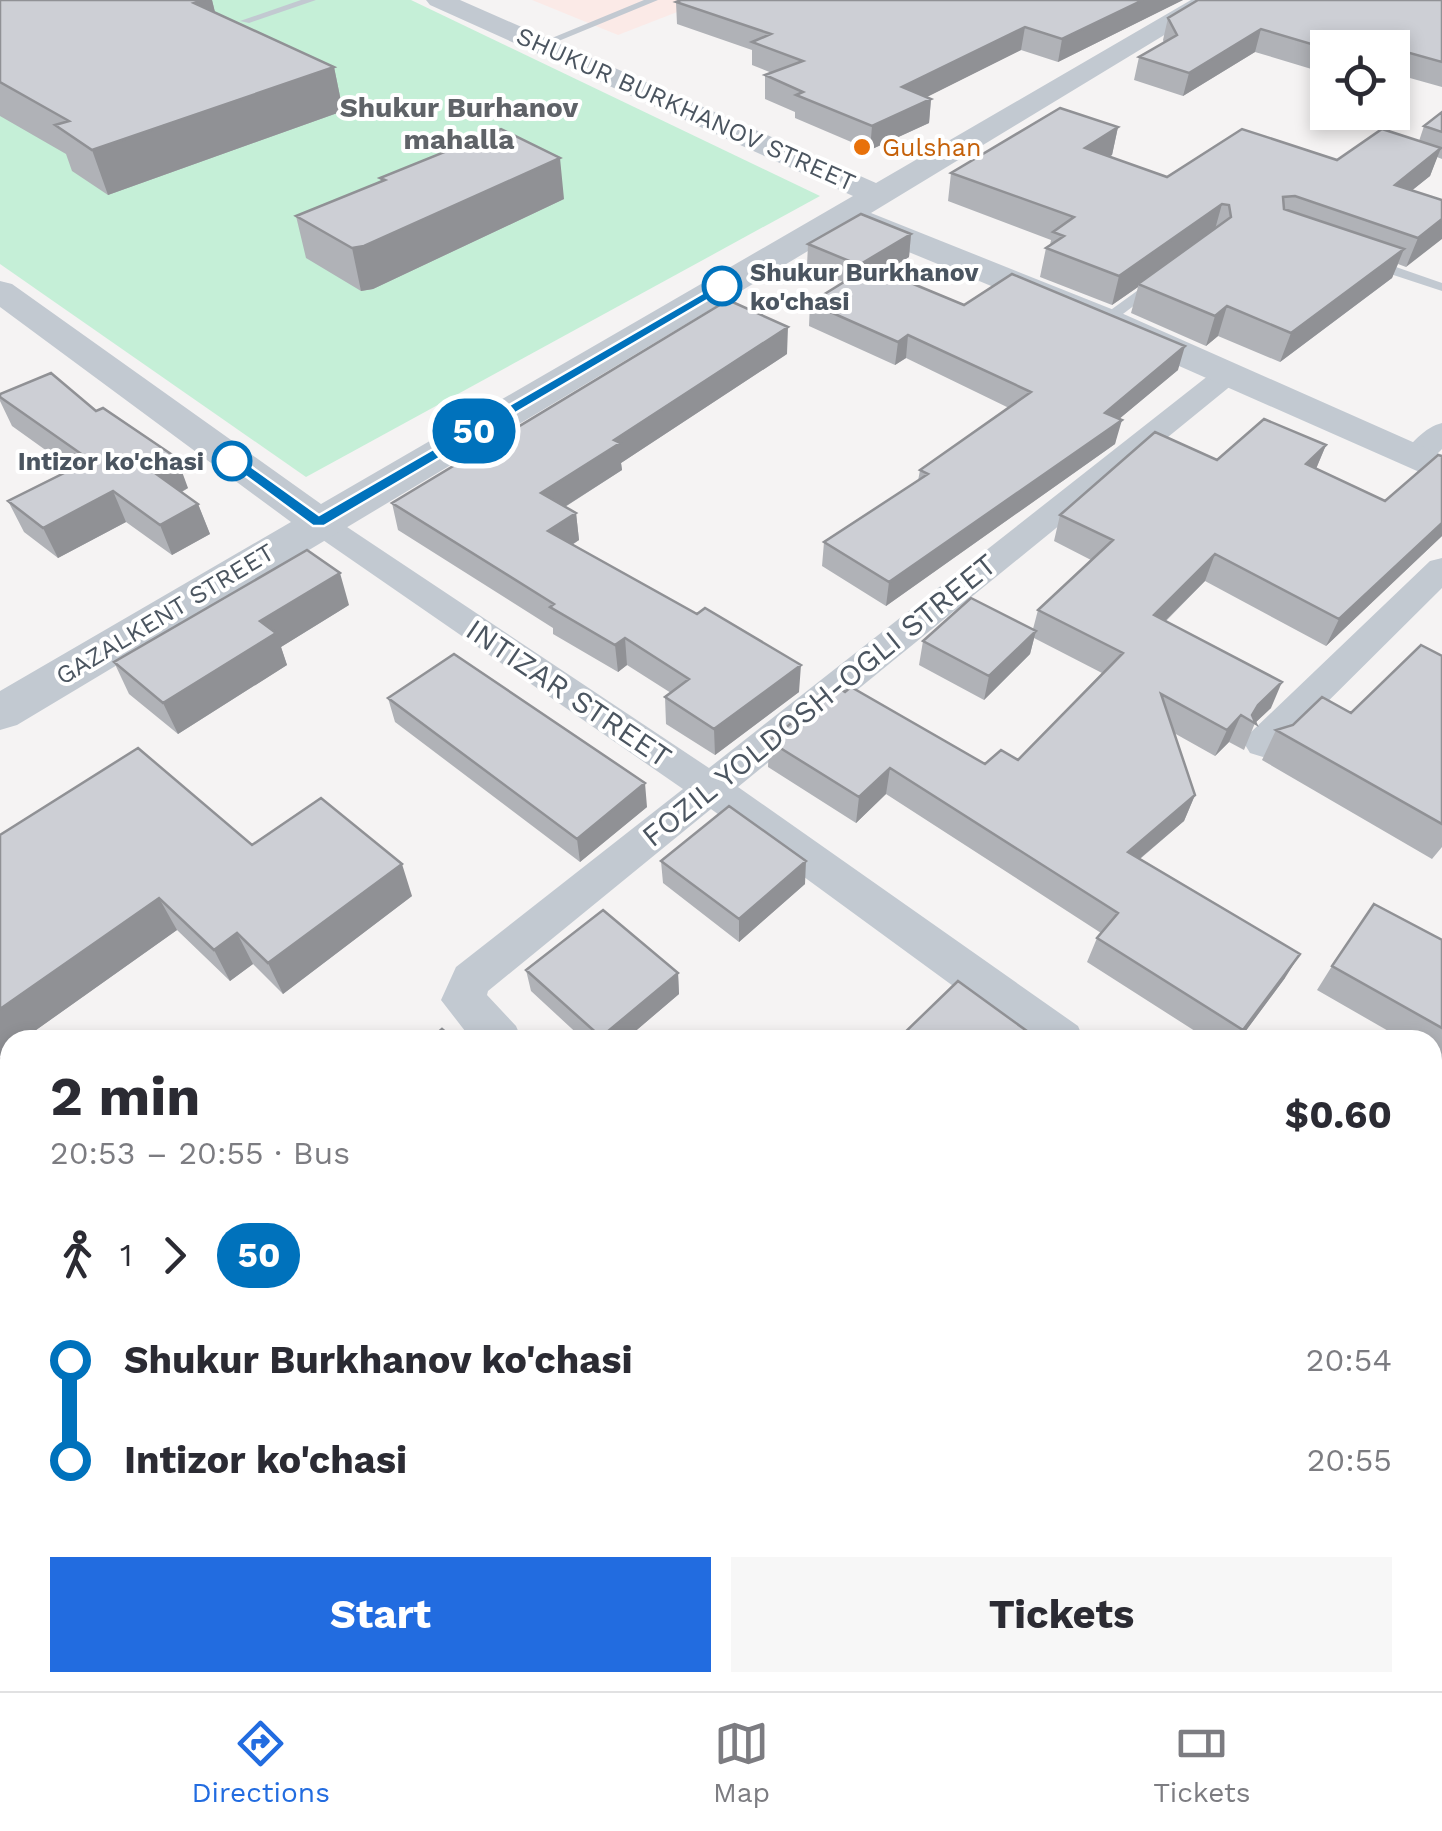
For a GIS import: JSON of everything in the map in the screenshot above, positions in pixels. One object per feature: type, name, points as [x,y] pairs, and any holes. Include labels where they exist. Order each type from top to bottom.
[{"type":"street","name":"SHUKUR BURKHANOV STREET","points":[[439,0],[878,194]]},
{"type":"street","name":"GAZALKENT STREET","points":[[0,712],[1210,0]]},
{"type":"street","name":"SHUKUR BURKHANOV STREET","points":[[845,214],[1106,320],[1429,464]]},
{"type":"street","points":[[0,291],[318,522]]},
{"type":"street","name":"FOZIL YOLDOSH-OGLI STREET","points":[[491,1030],[463,1000],[471,980],[712,790],[1032,525],[1228,374]]},
{"type":"street","points":[[1429,464],[1442,432]]},
{"type":"street","name":"INTIZAR STREET","points":[[318,522],[712,790],[1048,1030]]},
{"type":"street","points":[[1264,743],[1442,569]]},
{"type":"lane","points":[[245,21],[311,0]]},
{"type":"lane","points":[[540,45],[652,0]]},
{"type":"lane","points":[[1352,256],[1442,288]]},
{"type":"lane","points":[[1106,320],[1169,274]]},
{"type":"shaded area","points":[[532,0],[708,0],[618,35]]},
{"type":"green space","points":[[0,0],[411,0],[820,196],[306,477],[0,264]]},
{"type":"building","points":[[0,0],[205,0],[194,3],[334,67],[92,150],[55,125],[69,121],[0,82]]},
{"type":"building","points":[[1143,0],[1062,39],[1025,27],[902,87],[931,99],[872,126],[796,95],[803,92],[765,75],[803,61],[752,42],[771,34],[676,2]]},
{"type":"building","points":[[1198,0],[1442,0],[1442,62],[1410,53],[1410,30],[1310,30],[1310,44],[1261,29],[1189,73],[1139,57],[1177,35],[1168,18]]},
{"type":"building","points":[[1060,108],[1118,127],[1085,148],[1167,177],[1242,129],[1337,160],[1385,130],[1441,148],[1395,185],[1442,200],[1442,219],[1418,238],[1295,196],[1283,197],[1284,209],[1404,249],[1291,333],[1227,306],[1215,316],[1138,284],[1231,217],[1229,205],[1222,204],[1119,276],[1046,248],[1064,236],[1053,232],[1074,217],[951,173]]},
{"type":"building","points":[[1442,112],[1442,132],[1424,126]]},
{"type":"building","points":[[501,129],[560,158],[364,246],[352,248],[296,216],[385,180],[380,178]]},
{"type":"building","points":[[861,214],[911,234],[859,265],[808,244]]},
{"type":"building","points":[[870,266],[964,305],[1012,274],[1185,346],[1105,413],[1122,420],[889,582],[824,542],[928,474],[920,470],[1031,392],[908,335],[898,342],[810,303]]},
{"type":"building","points":[[728,300],[788,327],[614,440],[620,443],[541,493],[576,513],[548,531],[697,614],[705,608],[801,665],[714,729],[665,697],[689,679],[625,638],[615,645],[550,607],[554,604],[392,503]]},
{"type":"building","points":[[51,373],[96,411],[103,408],[177,458],[152,471],[198,504],[160,525],[113,491],[43,528],[8,501],[90,460],[0,397]]},
{"type":"building","points":[[1264,419],[1326,445],[1306,464],[1385,501],[1438,455],[1442,456],[1442,523],[1339,619],[1215,554],[1154,615],[1282,682],[1258,705],[1252,715],[1256,724],[1241,715],[1227,730],[1161,694],[1195,795],[1128,852],[1300,954],[1243,1030],[1097,938],[1118,913],[890,768],[859,797],[769,741],[837,687],[845,692],[851,687],[985,764],[1001,750],[1018,760],[1123,653],[1038,610],[1113,540],[1060,515],[1155,432],[1217,460]]},
{"type":"building","points":[[307,550],[340,573],[260,621],[276,633],[163,703],[114,662]]},
{"type":"building","points":[[971,598],[1036,631],[989,676],[923,641]]},
{"type":"building","points":[[1421,645],[1442,656],[1442,824],[1276,730],[1293,725],[1322,697],[1351,713]]},
{"type":"building","points":[[454,654],[645,783],[577,839],[388,698]]},
{"type":"building","points":[[138,748],[252,845],[321,798],[402,864],[268,963],[237,933],[214,950],[159,898],[0,1009],[0,835]]},
{"type":"building","points":[[729,806],[806,861],[739,919],[661,861]]},
{"type":"building","points":[[1374,904],[1442,940],[1442,1028],[1332,966]]},
{"type":"building","points":[[603,910],[678,973],[609,1030],[593,1030],[526,970]]},
{"type":"building","points":[[958,981],[1025,1030],[907,1030]]},
{"type":"bus line","name":"50","points":[[232,461],[318,522],[722,286]]},
{"type":"place","name":"Gulshan","points":[[862,147]]},
{"type":"place","name":"Shukur Burkhanov ko'chasi","points":[[722,286]]},
{"type":"place","name":"Intizor ko'chasi","points":[[232,461]]},
{"type":"district","name":"Shukur Burhanov mahalla","points":[[459,123]]}]
